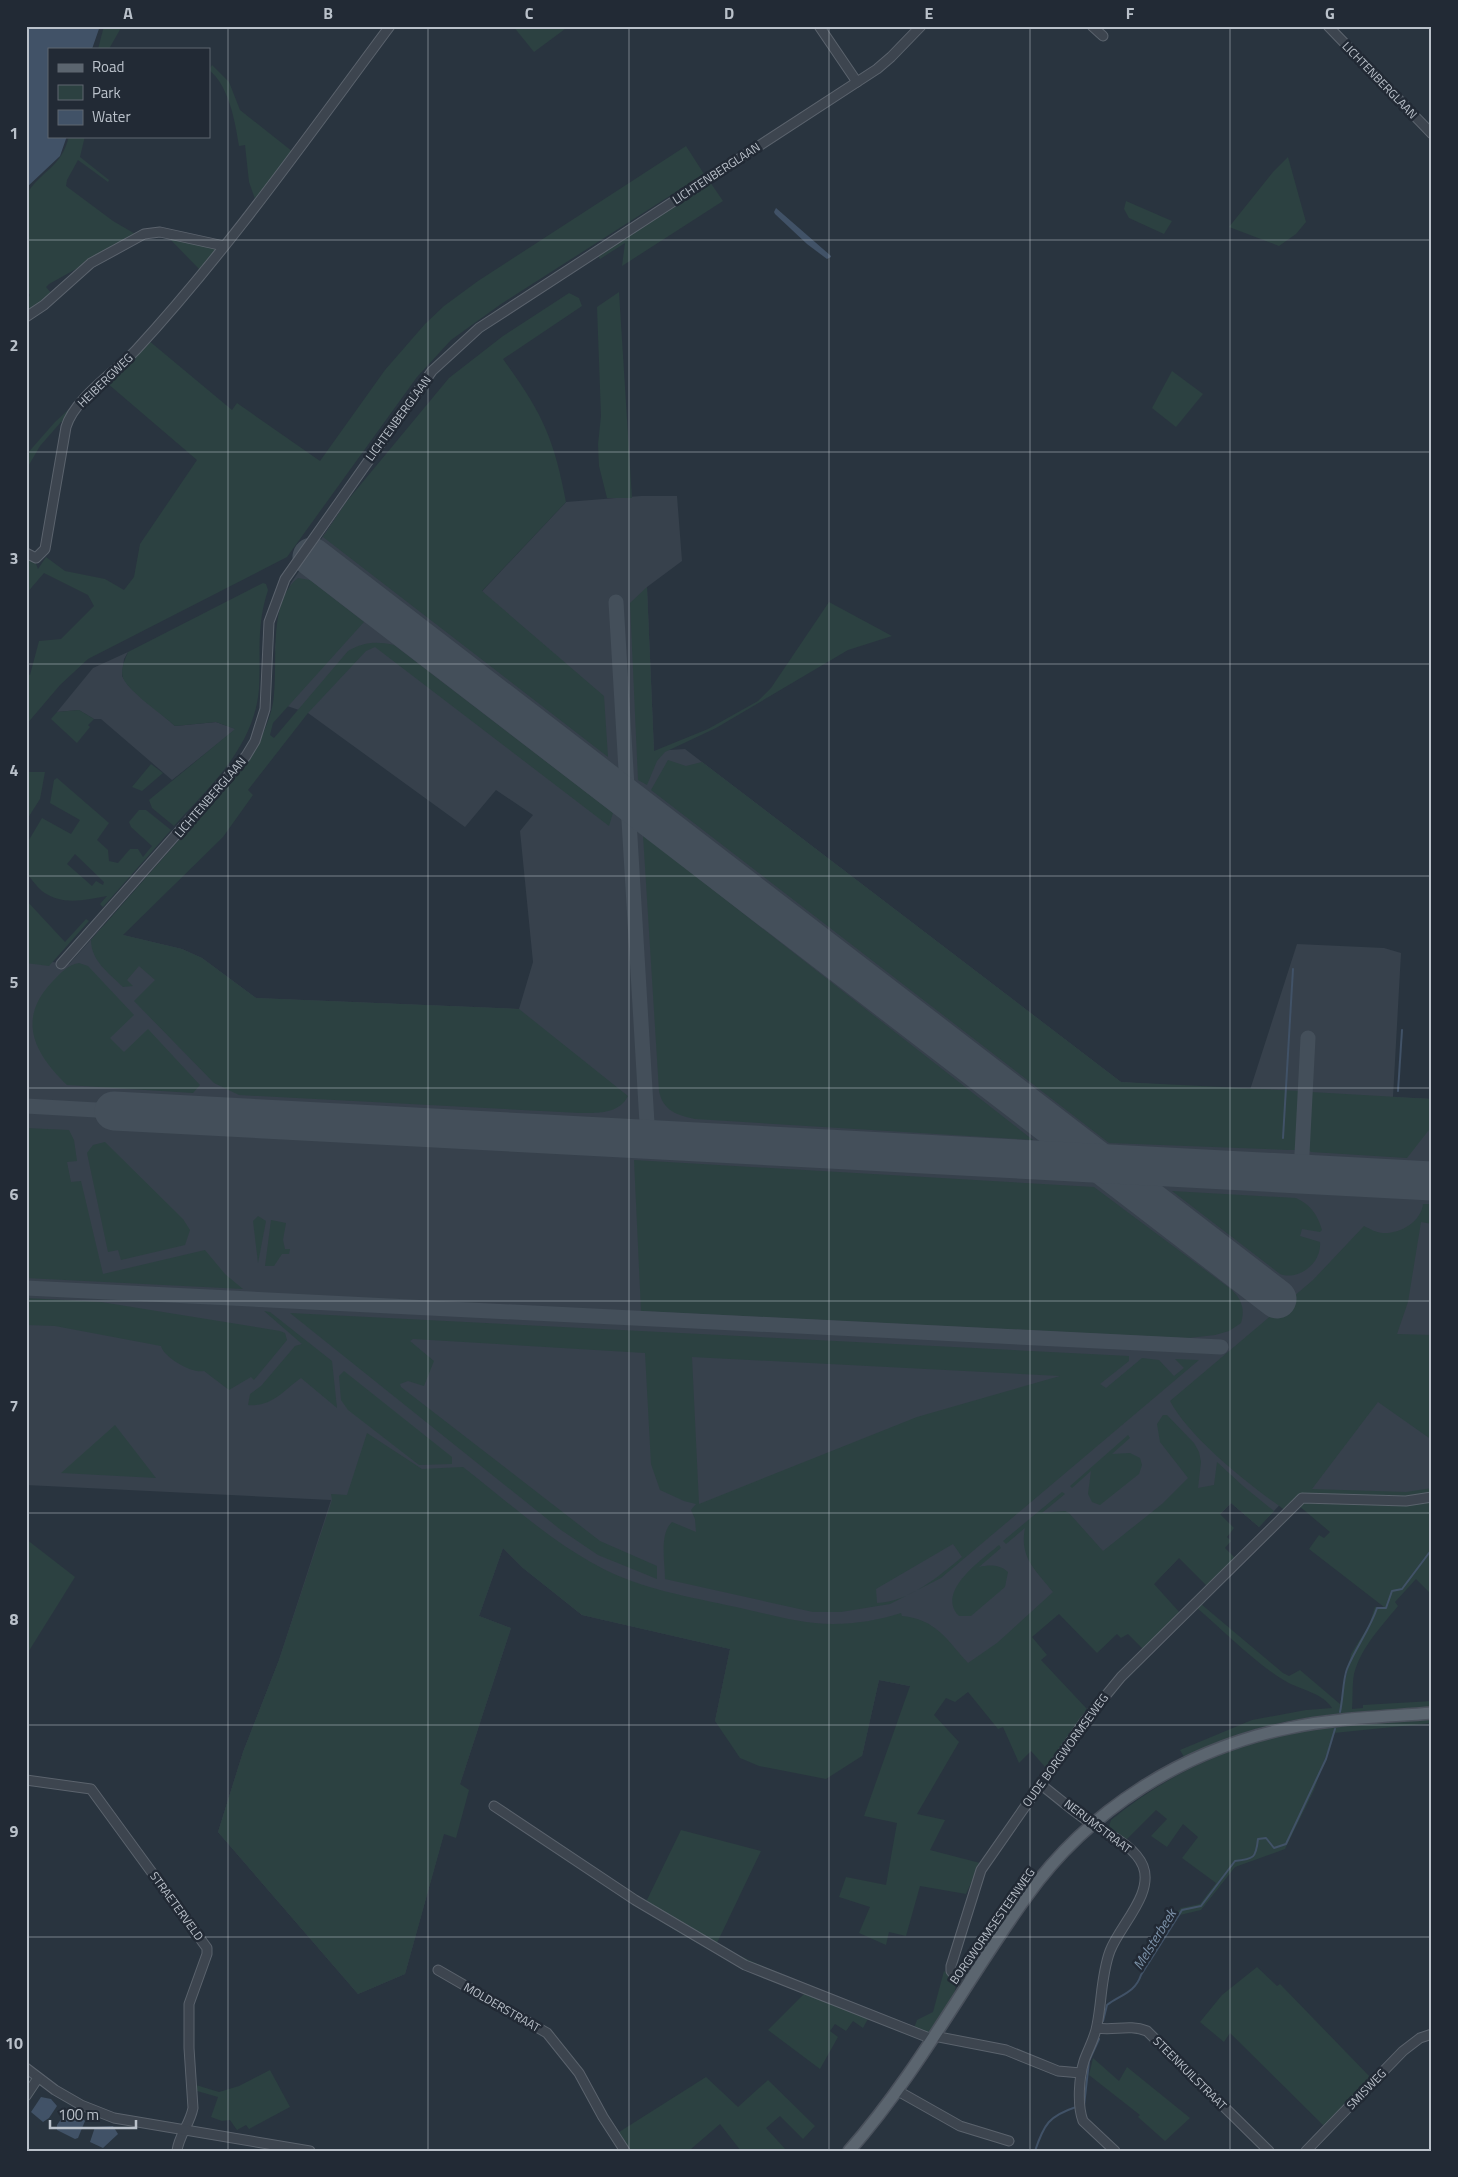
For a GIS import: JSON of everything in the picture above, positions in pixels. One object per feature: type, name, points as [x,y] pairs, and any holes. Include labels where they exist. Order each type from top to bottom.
[{"type":"main road","name":"BORGWORMSESTEENWEG","points":[[849,2151],[898,2091],[1039,1880],[1093,1824],[1139,1790],[1172,1770],[1241,1740],[1312,1724],[1432,1713]]},
{"type":"street","name":"HEIBERGWEG","points":[[26,553],[36,558],[45,549],[66,427],[72,412],[154,330],[224,246],[390,26]]},
{"type":"street","points":[[819,26],[829,38],[857,82]]},
{"type":"street","name":"LICHTENBERGLAAN","points":[[61,964],[246,756],[255,741],[265,709],[270,622],[284,579],[432,371],[479,328],[857,82],[891,57],[921,26]]},
{"type":"street","points":[[1092,26],[1102,36]]},
{"type":"street","name":"LICHTENBERGLAAN","points":[[1328,26],[1432,134]]},
{"type":"street","points":[[26,317],[44,305],[91,263],[144,234],[160,232],[224,246]]},
{"type":"street","name":"OUDE BORGWORMSEWEG","points":[[966,1987],[952,1971],[951,1966],[973,1892],[988,1857],[1105,1694],[1302,1498],[1406,1501],[1432,1497]]},
{"type":"street","name":"STRAETERVELD","points":[[26,1780],[91,1789],[207,1948],[207,1954],[192,1991],[189,2004],[189,2048],[194,2098],[192,2116],[183,2131]]},
{"type":"street","name":"NERUMSTRAAT","points":[[1040,1784],[1138,1857],[1143,1866],[1146,1882],[1141,1898],[1122,1927],[1106,1962],[1097,2028],[1081,2073],[1080,2114],[1083,2121],[1115,2151]]},
{"type":"street","points":[[494,1806],[634,1900],[745,1964],[933,2037],[1006,2050],[1058,2071],[1081,2073]]},
{"type":"street","name":"MOLDERSTRAAT","points":[[438,1970],[547,2033],[579,2074],[625,2151]]},
{"type":"street","name":"STEENKUILSTRAAT","points":[[1097,2028],[1111,2031],[1132,2026],[1146,2031],[1269,2151]]},
{"type":"street","name":"SMISWEG","points":[[1306,2151],[1403,2051],[1420,2038],[1432,2034]]},
{"type":"street","points":[[26,2068],[55,2090],[99,2113],[183,2131],[310,2151]]},
{"type":"street","points":[[26,2096],[38,2078]]},
{"type":"street","points":[[898,2091],[960,2126],[1009,2141]]},
{"type":"street","points":[[177,2151],[183,2131]]},
{"type":"shaded area","points":[[641,496],[677,496],[682,561],[647,587],[654,751],[685,749],[1121,1082],[1250,1090],[1297,944],[1384,948],[1401,953],[1393,1097],[1432,1099],[1432,1493],[1288,1496],[1259,1527],[1231,1503],[1150,1588],[1124,1558],[1024,1643],[973,1680],[924,1689],[879,1680],[862,1756],[715,1721],[730,1649],[582,1615],[523,1568],[503,1548],[479,1616],[511,1628],[444,1833],[405,1974],[358,1994],[218,1832],[243,1752],[279,1660],[331,1500],[26,1485],[26,959],[69,964],[104,925],[123,935],[182,949],[202,958],[256,998],[519,1009],[533,962],[520,831],[533,815],[496,790],[465,827],[308,713],[287,706],[275,648],[281,607],[291,583],[347,501],[472,602],[566,502]]},
{"type":"shaded area","points":[[128,652],[124,659],[122,676],[128,685],[175,726],[216,722],[236,729],[172,780],[101,719],[94,719],[79,710],[57,712],[93,668]]},
{"type":"green space","points":[[104,26],[122,26],[110,48],[98,48]]},
{"type":"green space","points":[[513,26],[569,26],[534,52]]},
{"type":"green space","points":[[212,65],[229,82],[240,110],[293,152],[255,199],[249,182],[245,145],[239,146],[226,94],[210,68]]},
{"type":"green space","points":[[68,138],[85,138],[80,157],[109,180],[108,182],[78,160],[67,180],[66,186],[113,221],[137,235],[49,284],[46,287],[51,293],[26,313],[26,303],[30,295],[26,289],[26,195],[38,179],[56,162],[66,147]]},
{"type":"green space","points":[[686,146],[704,174],[501,304],[451,340],[417,377],[287,557],[88,659],[60,685],[26,725],[26,673],[30,675],[39,641],[61,639],[94,606],[88,595],[44,573],[26,594],[28,575],[26,556],[35,561],[38,569],[46,557],[65,571],[105,579],[124,590],[134,577],[140,544],[197,460],[107,383],[148,340],[232,410],[237,403],[320,461],[385,370],[425,324],[444,306],[478,281]]},
{"type":"green space","points":[[1288,157],[1306,222],[1296,234],[1279,246],[1229,227],[1273,172]]},
{"type":"green space","points":[[710,182],[723,201],[622,266],[625,243],[600,259],[598,255]]},
{"type":"green space","points":[[1126,201],[1172,221],[1164,234],[1129,218],[1124,209]]},
{"type":"green space","points":[[166,235],[218,247],[201,271]]},
{"type":"green space","points":[[619,292],[632,498],[607,498],[599,466],[598,444],[601,416],[597,307]]},
{"type":"green space","points":[[569,293],[579,298],[582,306],[503,359],[527,394],[544,426],[551,442],[566,502],[482,591],[604,696],[608,757],[323,537],[347,501],[449,378],[503,336]]},
{"type":"green space","points":[[1172,371],[1203,394],[1176,427],[1152,408]]},
{"type":"green space","points":[[91,389],[64,423],[61,422],[40,446],[26,470],[26,455],[55,422]]},
{"type":"green space","points":[[298,578],[310,580],[364,622],[273,723],[270,735],[274,738],[348,651],[370,643],[394,645],[613,813],[609,826],[375,647],[366,651],[308,713],[248,790],[253,795],[223,837],[123,935],[182,949],[202,958],[256,998],[519,1009],[628,1096],[619,1106],[607,1111],[580,1113],[239,1095],[214,1083],[134,1001],[155,980],[139,966],[127,980],[133,986],[123,987],[97,960],[91,940],[245,765],[259,741],[273,704],[278,616],[282,601],[289,588]]},
{"type":"green space","points":[[263,583],[266,584],[268,590],[260,628],[259,689],[249,729],[240,747],[216,780],[174,826],[152,808],[149,800],[235,729],[216,722],[175,726],[139,697],[127,684],[122,675],[124,661],[128,652]]},
{"type":"green space","points":[[647,587],[654,751],[708,729],[758,701],[771,688],[829,602],[892,636],[848,650],[716,728],[665,752],[657,761],[647,785],[638,780],[630,603]]},
{"type":"green space","points":[[79,710],[94,719],[77,743],[51,719],[57,712]]},
{"type":"green space","points":[[668,760],[686,766],[702,762],[1121,1082],[1301,1091],[1298,1146],[1295,1150],[1289,1150],[1109,1143],[651,790]]},
{"type":"green space","points":[[151,764],[163,773],[142,791],[132,787]]},
{"type":"green space","points":[[26,772],[45,772],[40,799],[26,821]]},
{"type":"green space","points":[[57,778],[109,823],[97,840],[108,850],[109,861],[118,863],[130,849],[138,849],[143,857],[152,846],[131,827],[129,822],[139,810],[146,810],[171,830],[103,907],[100,904],[107,896],[74,901],[49,896],[26,873],[26,845],[42,818],[71,834],[80,820],[50,803],[54,780]],"holes":[[[75,854],[104,882],[103,885],[96,881],[92,886],[67,864]]]},
{"type":"green space","points":[[643,835],[1033,1140],[695,1119],[682,1116],[667,1108],[659,1091]]},
{"type":"green space","points":[[26,900],[65,942],[86,919],[89,921],[49,966],[26,963]]},
{"type":"green space","points":[[79,963],[88,966],[134,1015],[110,1038],[124,1052],[148,1029],[200,1085],[193,1093],[67,1085],[56,1073],[39,1049],[32,1023],[41,996],[61,973]]},
{"type":"green space","points":[[1311,1092],[1432,1099],[1432,1126],[1407,1158],[1311,1152],[1307,1149]]},
{"type":"green space","points":[[26,1128],[69,1130],[74,1140],[77,1161],[67,1162],[71,1182],[81,1181],[103,1274],[205,1250],[225,1274],[243,1289],[26,1278]]},
{"type":"green space","points":[[105,1142],[183,1219],[190,1230],[185,1245],[121,1260],[118,1250],[108,1252],[87,1153],[93,1145]]},
{"type":"green space","points":[[634,1160],[1094,1187],[1232,1290],[1242,1305],[1241,1323],[1229,1331],[1215,1335],[1188,1338],[641,1311]]},
{"type":"green space","points":[[1172,1191],[1296,1198],[1310,1207],[1316,1215],[1322,1230],[1320,1232],[1302,1229],[1300,1236],[1320,1242],[1320,1250],[1313,1263],[1302,1272],[1295,1275],[1280,1274]]},
{"type":"green space","points":[[1423,1204],[1432,1204],[1432,1224],[1421,1222],[1408,1302],[1397,1334],[1432,1335],[1432,1440],[1378,1402],[1312,1489],[1406,1492],[1432,1488],[1432,1493],[1406,1497],[1298,1495],[1286,1511],[1256,1489],[1207,1446],[1192,1431],[1170,1401],[1313,1280],[1364,1226],[1381,1233],[1390,1233],[1403,1229],[1409,1226],[1418,1216]]},
{"type":"green space","points":[[258,1216],[266,1221],[258,1263],[253,1221]]},
{"type":"green space","points":[[271,1220],[286,1223],[283,1240],[285,1249],[290,1249],[289,1254],[282,1254],[274,1266],[265,1266]]},
{"type":"green space","points":[[26,1298],[101,1302],[280,1331],[285,1333],[287,1340],[254,1380],[251,1377],[229,1390],[204,1371],[186,1368],[173,1360],[163,1351],[161,1346],[55,1326],[26,1325]]},
{"type":"green space","points":[[264,1311],[270,1312],[332,1361],[337,1408],[301,1378],[271,1401],[248,1405],[250,1394],[261,1386],[295,1346],[302,1344]]},
{"type":"green space","points":[[290,1313],[1129,1356],[1129,1361],[1100,1384],[1106,1388],[1142,1358],[1159,1360],[1174,1376],[1184,1368],[1175,1359],[1199,1360],[941,1578],[923,1587],[962,1557],[953,1544],[876,1589],[877,1603],[889,1602],[909,1594],[890,1604],[841,1612],[813,1612],[665,1579],[665,1534],[672,1522],[696,1532],[695,1519],[691,1510],[696,1504],[684,1501],[660,1490],[651,1464],[645,1353],[413,1339],[410,1341],[434,1361],[424,1386],[408,1381],[400,1384],[401,1387],[600,1541],[657,1566],[657,1579],[598,1555],[561,1530]],"holes":[[[692,1357],[1060,1376],[917,1417],[699,1504]]]},
{"type":"green space","points":[[344,1371],[452,1457],[452,1464],[419,1465],[348,1410],[341,1400],[339,1376]]},
{"type":"green space","points":[[1163,1415],[1167,1415],[1194,1443],[1199,1452],[1201,1462],[1198,1488],[1214,1485],[1217,1462],[1274,1511],[1259,1527],[1231,1503],[1220,1514],[1234,1528],[1227,1537],[1231,1541],[1225,1548],[1236,1559],[1208,1587],[1179,1558],[1154,1584],[1181,1614],[1144,1650],[1128,1634],[1121,1638],[1117,1634],[1097,1653],[1059,1614],[1032,1637],[1047,1655],[1041,1660],[1087,1709],[1046,1768],[1031,1751],[1019,1763],[1003,1727],[998,1729],[968,1692],[955,1702],[946,1698],[934,1715],[959,1742],[917,1814],[945,1820],[930,1850],[980,1863],[966,1894],[920,1886],[906,1936],[889,1932],[886,1945],[859,1933],[870,1907],[839,1897],[846,1877],[886,1885],[897,1823],[864,1816],[910,1686],[879,1680],[862,1756],[826,1779],[759,1766],[740,1758],[715,1721],[730,1649],[582,1615],[523,1568],[503,1548],[479,1616],[511,1628],[460,1784],[469,1790],[456,1838],[444,1834],[405,1974],[358,1994],[218,1832],[243,1752],[279,1660],[332,1500],[331,1494],[347,1495],[367,1433],[422,1469],[463,1467],[562,1544],[598,1566],[631,1581],[683,1596],[821,1624],[876,1620],[901,1613],[902,1616],[924,1621],[932,1626],[947,1639],[968,1663],[997,1643],[1053,1592],[1030,1563],[1024,1548],[1025,1528],[1006,1544],[1003,1541],[1062,1492],[1065,1494],[1042,1513],[1065,1511],[1069,1513],[1103,1551],[1162,1504],[1188,1478],[1160,1442],[1157,1424]]},
{"type":"green space","points":[[115,1425],[156,1478],[61,1473]]},
{"type":"green space","points":[[1128,1435],[1130,1438],[1112,1454],[1130,1453],[1140,1458],[1142,1465],[1139,1474],[1100,1505],[1092,1502],[1088,1494],[1091,1471],[1072,1488],[1070,1486]]},
{"type":"green space","points":[[1432,1499],[1432,1595],[1416,1579],[1395,1602],[1398,1606],[1372,1638],[1357,1664],[1353,1678],[1352,1709],[1363,1708],[1363,1705],[1432,1701],[1432,1707],[1343,1713],[1278,1723],[1247,1732],[1184,1757],[1180,1750],[1252,1720],[1306,1710],[1332,1708],[1317,1695],[1287,1682],[1264,1667],[1197,1608],[1201,1604],[1283,1673],[1289,1676],[1300,1670],[1340,1704],[1351,1654],[1369,1625],[1375,1607],[1384,1607],[1309,1549],[1319,1535],[1324,1538],[1330,1532],[1298,1505],[1301,1502]]},
{"type":"green space","points":[[26,1539],[75,1577],[27,1654],[26,1653]]},
{"type":"green space","points":[[999,1545],[1001,1548],[979,1567],[998,1566],[1005,1569],[1008,1572],[1005,1587],[971,1616],[959,1616],[953,1606],[953,1596],[957,1586],[973,1567]]},
{"type":"green space","points":[[1432,1719],[1432,1723],[1334,1733],[1314,1790],[1285,1849],[1235,1867],[1201,1910],[1180,1915],[1151,1958],[1148,1956],[1176,1913],[1181,1908],[1200,1904],[1216,1883],[1182,1858],[1198,1837],[1183,1824],[1167,1847],[1151,1836],[1167,1819],[1156,1810],[1124,1842],[1109,1826],[1111,1820],[1156,1787],[1206,1761],[1258,1742],[1328,1727]]},
{"type":"green space","points":[[681,1830],[761,1851],[716,1945],[870,2015],[863,2028],[853,2021],[846,2031],[835,2024],[830,2031],[838,2037],[820,2069],[768,2030],[806,1992],[750,1969],[698,1943],[662,1922],[665,1919],[645,1904]]},
{"type":"green space","points":[[1257,1967],[1277,1986],[1280,1984],[1373,2080],[1326,2128],[1230,2033],[1224,2042],[1200,2022],[1222,1995]]},
{"type":"green space","points":[[944,1971],[957,1981],[954,1995],[928,2033],[914,2028],[917,2020],[933,2012]]},
{"type":"green space","points":[[1093,2058],[1119,2081],[1127,2067],[1190,2118],[1165,2141],[1138,2117],[1140,2115],[1089,2075]]},
{"type":"green space","points":[[270,2070],[290,2107],[249,2129],[246,2125],[237,2130],[230,2120],[222,2121],[211,2117],[218,2097],[197,2091],[196,2085],[219,2092],[239,2086]]},
{"type":"green space","points":[[706,2077],[738,2107],[768,2080],[815,2126],[803,2139],[780,2116],[766,2128],[787,2151],[741,2151],[720,2124],[691,2149],[693,2151],[628,2151],[616,2134]]},
{"type":"water","points":[[26,26],[100,26],[92,48],[48,48],[48,138],[66,138],[60,156],[26,188]]},
{"type":"water","points":[[776,208],[831,257],[827,259],[807,244],[775,214]]},
{"type":"water","points":[[41,2097],[51,2099],[57,2106],[49,2118],[43,2122],[31,2112]]},
{"type":"water","points":[[64,2115],[80,2115],[85,2121],[78,2138],[75,2139],[57,2130],[57,2125]]},
{"type":"water","points":[[113,2126],[118,2134],[103,2148],[90,2142],[95,2127]]},
{"type":"waterway","points":[[1283,1138],[1293,969]]},
{"type":"waterway","points":[[1398,1091],[1402,1030]]},
{"type":"waterway","name":"Melsterbeek","points":[[1340,1712],[1347,1669],[1377,1608],[1386,1608],[1392,1591],[1402,1589],[1432,1549]]},
{"type":"waterway","name":"Melsterbeek","points":[[1103,2021],[1107,2005],[1135,1986],[1182,1910],[1201,1906],[1235,1861],[1250,1858],[1255,1854],[1258,1839],[1266,1838],[1274,1848],[1286,1844],[1326,1759],[1335,1729]]},
{"type":"waterway","name":"Melsterbeek","points":[[1084,2106],[1089,2061],[1099,2039]]},
{"type":"waterway","name":"Melsterbeek","points":[[1035,2151],[1041,2134],[1049,2122],[1059,2114],[1076,2107]]},
{"type":"taxiway","points":[[616,602],[648,1140]]},
{"type":"taxiway","points":[[1301,1173],[1308,1038]]},
{"type":"taxiway","points":[[26,1106],[114,1111]]},
{"type":"taxiway","points":[[26,1288],[1221,1347]]},
{"type":"runway","points":[[312,557],[1277,1299]]},
{"type":"runway","points":[[114,1111],[1432,1181]]}]
